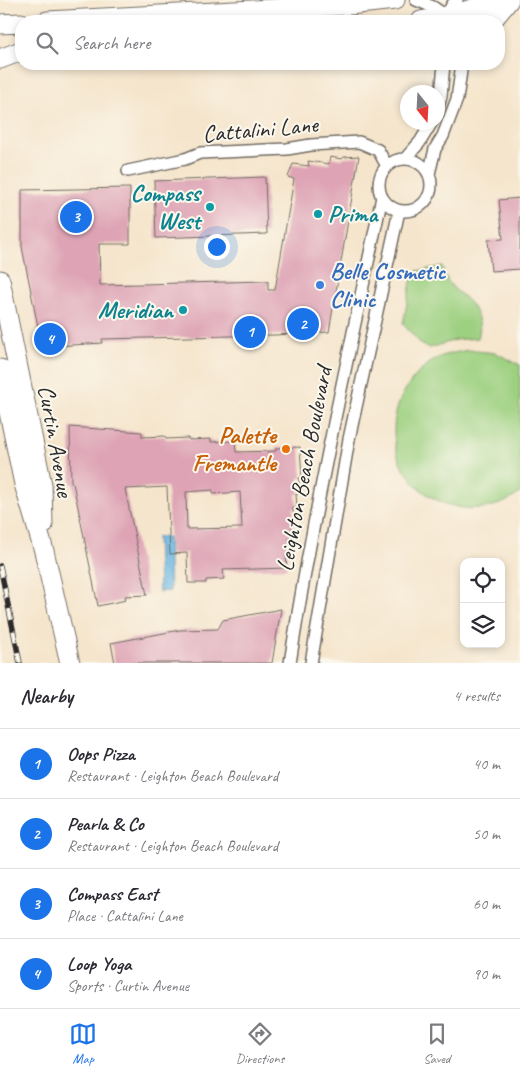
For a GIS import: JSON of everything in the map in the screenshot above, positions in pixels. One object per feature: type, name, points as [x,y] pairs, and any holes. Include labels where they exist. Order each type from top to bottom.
[{"type":"main road","points":[[127,15],[260,5],[349,5],[395,0]]},
{"type":"main road","points":[[459,15],[495,0]]},
{"type":"main road","points":[[497,15],[509,0]]},
{"type":"main road","points":[[0,24],[15,23]]},
{"type":"main road","points":[[0,58],[15,53]]},
{"type":"main road","name":"Curtin Avenue","points":[[0,280],[42,485],[44,552]]},
{"type":"main road","name":"Curtin Avenue","points":[[0,369],[24,484],[44,552],[70,663]]},
{"type":"street","points":[[416,0],[433,7],[442,15]]},
{"type":"street","points":[[449,15],[452,5],[457,0]]},
{"type":"street","points":[[442,85],[443,70]]},
{"type":"street","points":[[429,174],[415,161],[405,159],[395,161],[387,166],[382,173],[379,181],[379,190],[388,205],[398,211],[419,207],[426,200],[431,188],[429,174],[435,149],[443,136],[457,99],[461,70]]},
{"type":"street","points":[[405,159],[420,142],[427,130]]},
{"type":"street","name":"Cattalini Lane","points":[[128,171],[185,159],[200,153],[287,149],[311,144],[359,142],[378,150],[387,166]]},
{"type":"street","name":"Leighton Beach Boulevard","points":[[290,663],[302,585],[382,197]]},
{"type":"street","name":"Leighton Beach Boulevard","points":[[311,663],[349,438],[398,211]]},
{"type":"green space","points":[[442,266],[450,284],[469,302],[475,311],[480,327],[478,338],[455,340],[430,348],[422,345],[403,324],[413,272]]},
{"type":"green space","points":[[468,350],[496,353],[520,365],[520,493],[508,500],[482,508],[468,508],[442,502],[429,496],[417,486],[402,466],[395,445],[394,434],[394,423],[399,402],[417,375],[442,356]]},
{"type":"water","points":[[157,537],[168,537],[170,591],[159,592]]},
{"type":"building","points":[[359,156],[329,332],[102,339],[102,343],[42,347],[22,247],[22,190],[130,188],[130,244],[99,244],[100,285],[268,281],[268,290],[275,290],[294,179],[288,177],[293,164],[309,166],[308,161],[329,164],[330,157],[342,159],[344,157]]},
{"type":"building","name":"Compass West","points":[[265,177],[267,234],[156,238],[154,181]]},
{"type":"building","points":[[520,198],[520,269],[491,271],[488,240],[503,239],[499,200]]},
{"type":"building","points":[[70,427],[142,432],[142,437],[165,436],[166,439],[211,439],[211,442],[235,441],[236,452],[276,451],[276,448],[300,447],[302,478],[299,478],[299,494],[296,494],[297,508],[293,508],[294,524],[292,524],[292,538],[289,538],[290,555],[286,555],[287,568],[223,570],[224,579],[206,580],[206,583],[188,583],[187,553],[170,554],[167,487],[125,489],[147,595],[125,596],[126,600],[98,606],[73,483],[71,483]],"holes":[[[213,490],[213,494],[240,492],[242,528],[187,529],[186,492]]]},
{"type":"building","points":[[281,609],[272,663],[115,663],[111,643],[180,630],[218,629],[223,620]]},
{"type":"railway","points":[[0,566],[20,663]]},
{"type":"place","name":"Compass West","points":[[210,207]]},
{"type":"place","name":"Prima","points":[[318,214]]},
{"type":"place","name":"Compass East","points":[[76,217]]},
{"type":"place","name":"Belle Cosmetic Clinic","points":[[320,285]]},
{"type":"place","name":"Meridian","points":[[183,310]]},
{"type":"place","name":"Pearla & Co","points":[[303,324]]},
{"type":"place","name":"Oops Pizza","points":[[250,332]]},
{"type":"place","name":"Loop Yoga","points":[[50,339]]},
{"type":"place","name":"Palette Fremantle","points":[[286,449]]}]
